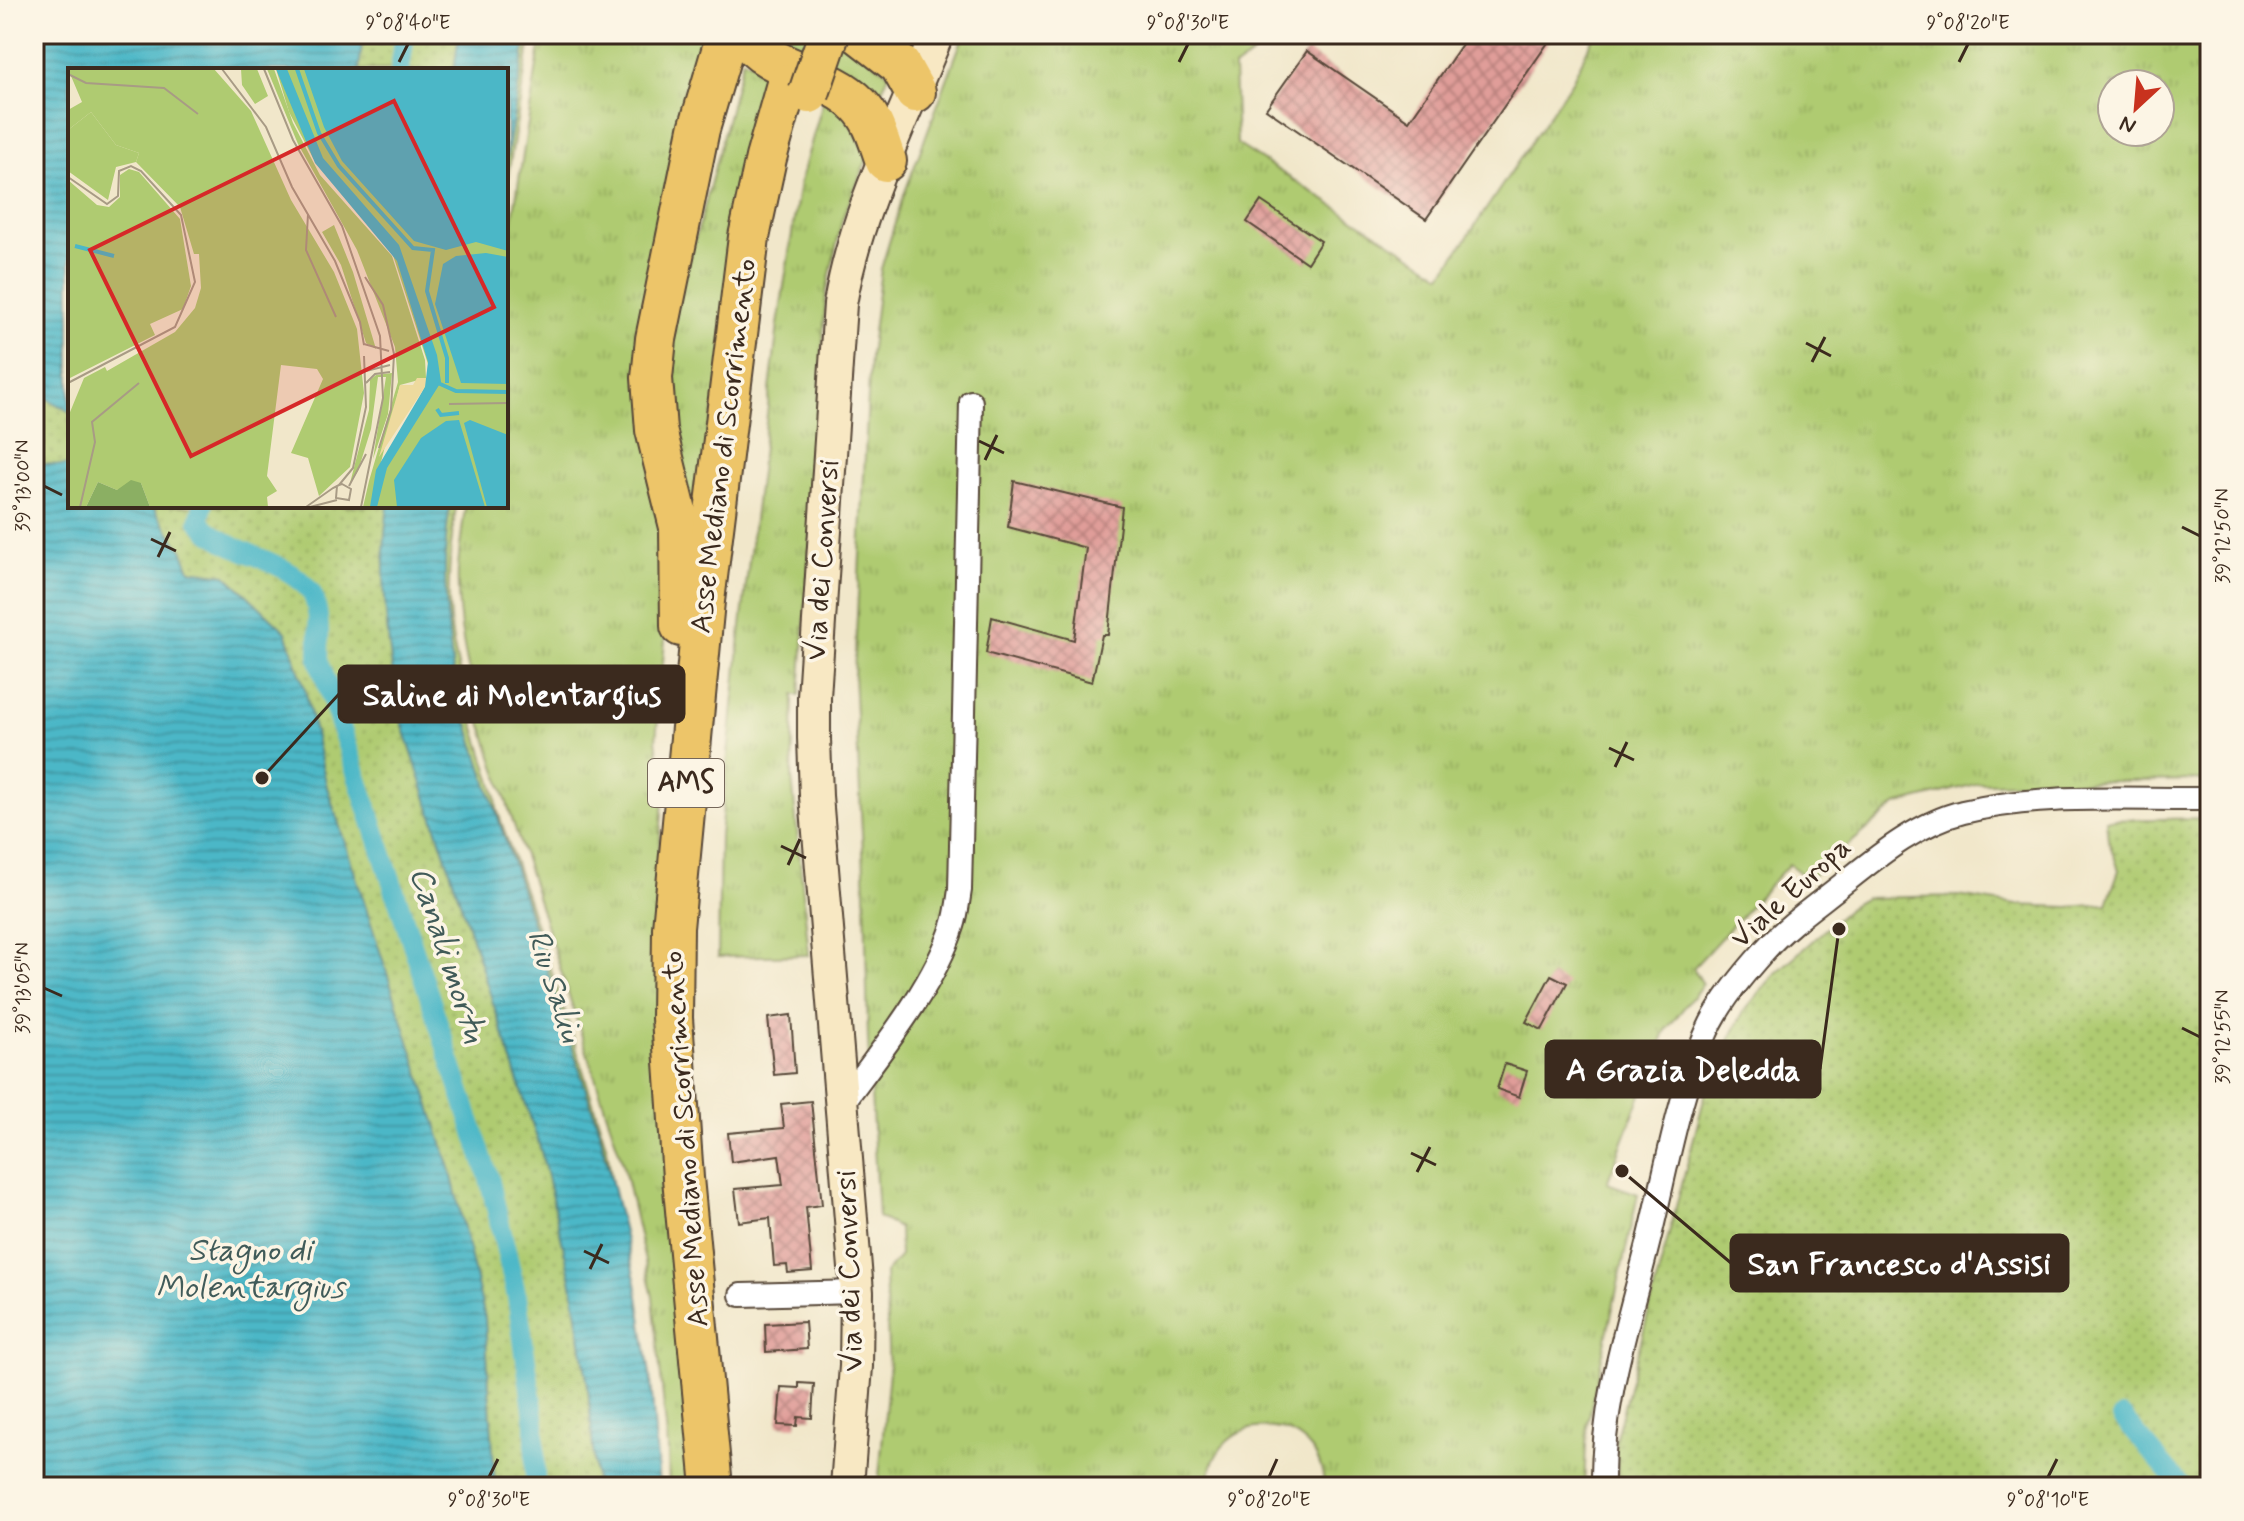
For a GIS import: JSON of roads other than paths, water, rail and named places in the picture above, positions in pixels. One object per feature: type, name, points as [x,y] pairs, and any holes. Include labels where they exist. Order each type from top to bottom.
[{"type":"highway","points":[[695,692],[681,674],[680,527],[656,430],[652,378],[656,339],[699,129],[727,34]]},
{"type":"highway","points":[[744,34],[759,52],[835,87],[860,105],[875,130],[886,161]]},
{"type":"highway","name":"Asse Mediano di Scorrimento","points":[[734,1487],[698,1015],[702,864],[709,776],[769,272],[804,34]]},
{"type":"highway","name":"Asse Mediano di Scorrimento","points":[[712,1487],[683,1178],[672,1018],[673,928],[695,692],[749,237],[766,158],[798,89],[829,34]]},
{"type":"highway","points":[[860,34],[900,65],[915,92]]},
{"type":"street","name":"Via dei Conversi","points":[[847,1487],[856,1366],[857,1292],[816,796],[814,697],[840,304],[852,250],[937,34]]},
{"type":"street","points":[[842,1104],[878,1058],[932,972],[954,924],[960,890],[971,402]]},
{"type":"street","name":"Viale Europa","points":[[1603,1485],[1607,1416],[1697,1054],[1713,1020],[1737,982],[1768,946],[1880,854],[1958,813],[2004,804],[2054,800],[2210,799]]},
{"type":"street","points":[[741,1295],[857,1292]]},
{"type":"water","points":[[34,34],[363,34],[359,68],[68,68],[68,411],[34,391]]},
{"type":"water","points":[[459,34],[527,34],[508,151],[508,68],[454,68]]},
{"type":"water","name":"Stagno di Molentargius","points":[[34,463],[68,466],[68,508],[153,508],[182,550],[190,570],[226,575],[286,632],[305,689],[327,787],[450,1168],[485,1318],[495,1487],[34,1487]]},
{"type":"water","points":[[388,508],[450,508],[445,572],[454,681],[600,1133],[636,1283],[651,1381],[659,1487],[596,1487],[588,1387],[572,1284],[541,1151],[398,710],[384,583]]},
{"type":"waterway","name":"Canali mortu","points":[[400,68],[405,34]]},
{"type":"waterway","name":"Canali mortu","points":[[202,508],[199,521],[211,533],[286,570],[299,579],[314,597],[319,624],[319,660],[489,1178],[517,1297],[535,1424],[535,1487]]},
{"type":"waterway","points":[[2122,1417],[2182,1487]]},
{"type":"place","name":"Saline di Molentargius","points":[[262,778]]},
{"type":"place","name":"A Grazia Deledda","points":[[1839,929]]},
{"type":"place","name":"San Francesco d'Assisi","points":[[1622,1171]]},
{"type":"water label","name":"Riu Saliu","points":[[554,986]]}]
